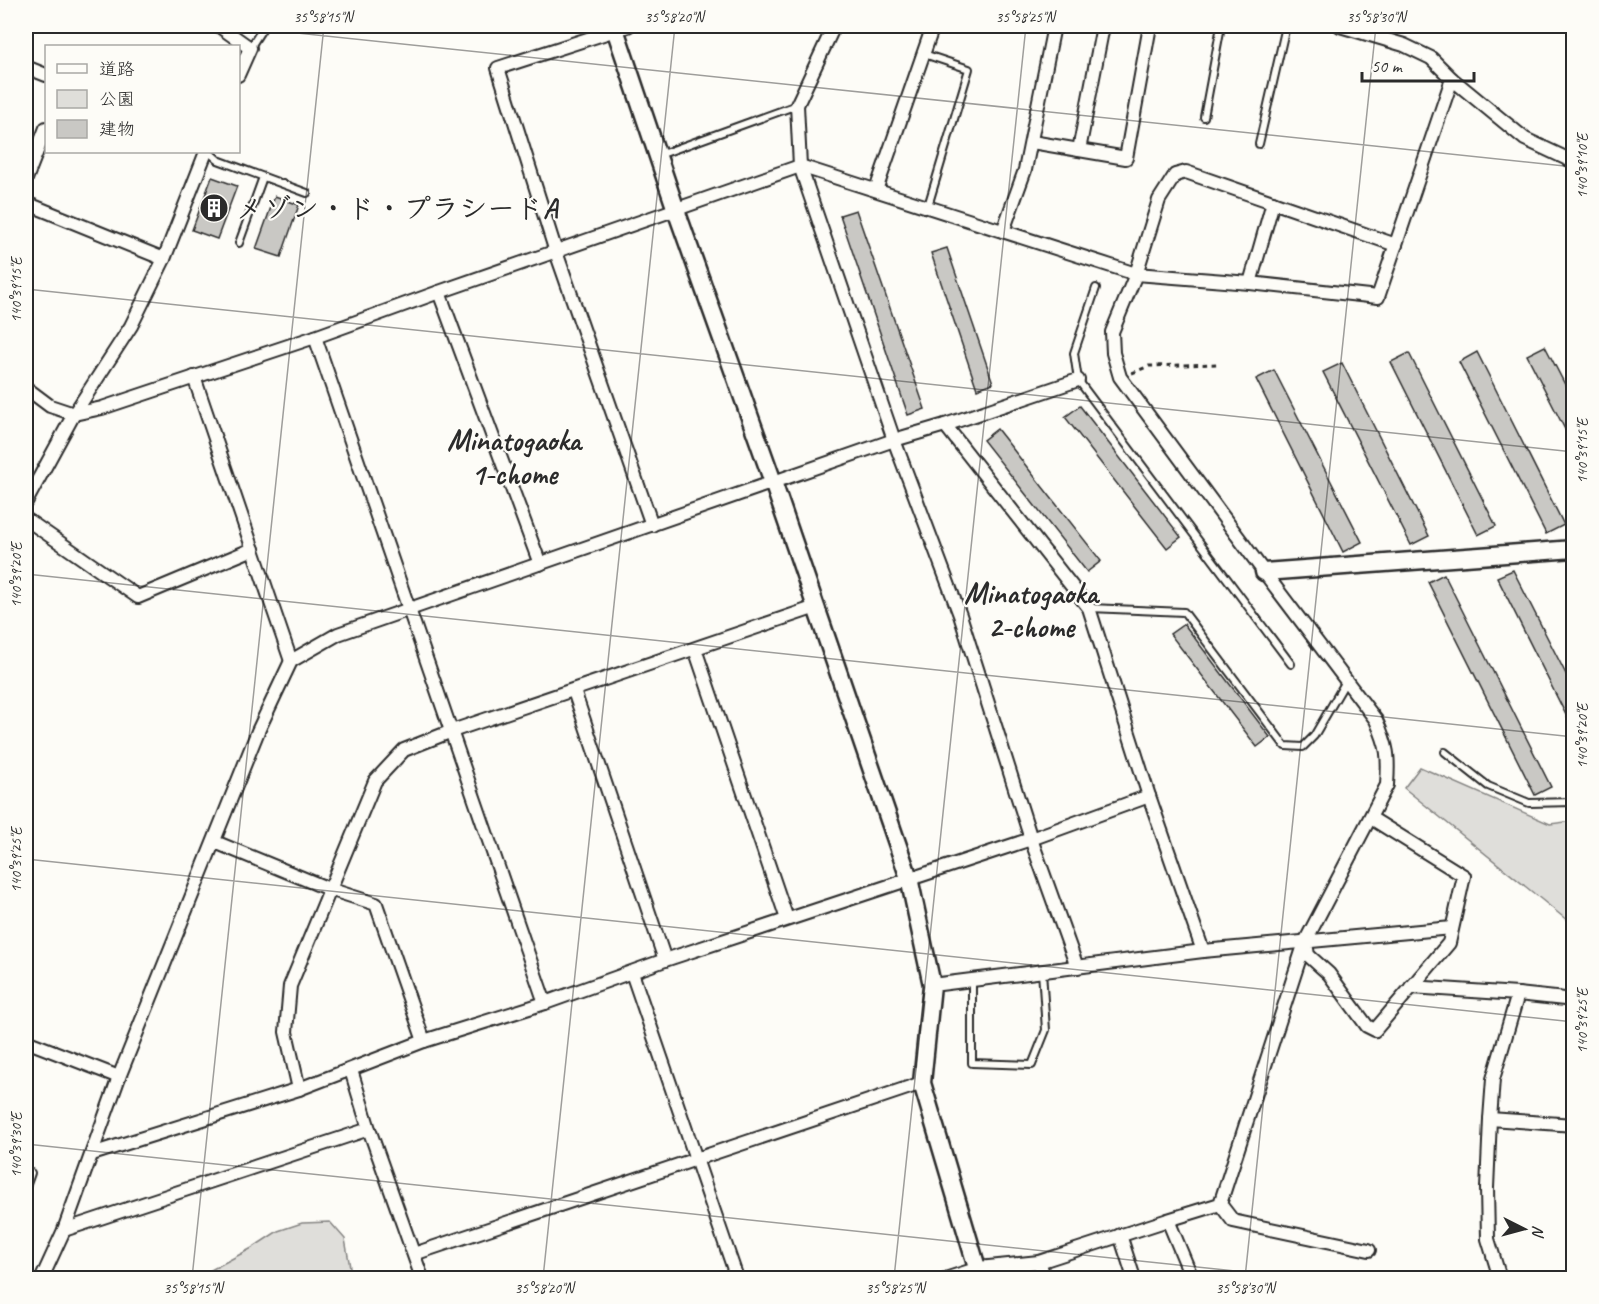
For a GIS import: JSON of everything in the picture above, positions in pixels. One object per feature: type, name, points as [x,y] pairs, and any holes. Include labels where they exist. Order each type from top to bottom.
[{"type":"street","points":[[219,26],[250,48],[240,70]]},
{"type":"street","points":[[834,26],[797,105],[800,166],[894,440],[960,615],[1031,839],[1077,967]]},
{"type":"street","points":[[876,190],[933,26]]},
{"type":"street","points":[[1003,231],[1025,170],[1032,142],[1054,26]]},
{"type":"street","points":[[1079,150],[1103,26]]},
{"type":"street","points":[[1032,142],[1126,158],[1150,26]]},
{"type":"street","points":[[1340,26],[1404,45],[1431,58],[1452,79],[1524,139],[1574,162]]},
{"type":"street","points":[[652,525],[556,252],[498,68],[619,27],[676,210],[774,483],[909,878],[932,985],[921,1083],[980,1273]]},
{"type":"street","points":[[26,67],[45,75]]},
{"type":"street","points":[[26,388],[50,406],[74,414],[102,408],[315,337],[800,166],[1136,274],[1250,283],[1378,297],[1452,79]]},
{"type":"street","points":[[26,178],[45,130]]},
{"type":"street","points":[[26,502],[74,414],[131,326],[164,258],[207,153]]},
{"type":"street","points":[[1220,1204],[1305,942],[1387,785],[1389,759],[1386,742],[1376,720],[1120,377],[1113,354],[1112,332],[1136,274],[1159,200],[1175,175],[1186,172],[1396,245]]},
{"type":"street","points":[[1250,283],[1273,202]]},
{"type":"street","points":[[26,203],[164,258]]},
{"type":"street","points":[[440,292],[540,564]]},
{"type":"street","points":[[315,337],[545,1003]]},
{"type":"street","points":[[194,377],[291,662]]},
{"type":"street","points":[[42,1278],[64,1230],[119,1077],[258,731],[291,662],[338,634],[894,440],[1078,380]]},
{"type":"street","points":[[945,425],[1089,608],[1149,796],[1203,951]]},
{"type":"street","points":[[26,519],[138,597],[253,549]]},
{"type":"street","points":[[1264,572],[1574,549]]},
{"type":"street","points":[[299,1089],[286,1032],[291,986],[375,781],[404,750],[452,731],[816,607]]},
{"type":"street","points":[[695,649],[787,919]]},
{"type":"street","points":[[574,691],[665,960]]},
{"type":"street","points":[[92,1154],[299,1089],[424,1041],[545,1003],[665,960],[1031,839],[1149,796]]},
{"type":"street","points":[[1305,942],[1308,955],[1329,974],[1367,1026],[1374,1030],[1449,943],[1464,876],[1371,818]]},
{"type":"street","points":[[214,842],[329,889],[376,904],[424,1041]]},
{"type":"street","points":[[932,985],[1203,951],[1452,928]]},
{"type":"street","points":[[633,973],[737,1278]]},
{"type":"street","points":[[1411,987],[1574,1000]]},
{"type":"street","points":[[1500,1278],[1488,1239],[1486,1188],[1490,1119],[1493,1079],[1518,994]]},
{"type":"street","points":[[26,1041],[119,1077]]},
{"type":"street","points":[[351,1070],[369,1129],[422,1278]]},
{"type":"street","points":[[414,1254],[921,1083]]},
{"type":"street","points":[[1490,1119],[1574,1125]]},
{"type":"street","points":[[64,1230],[369,1129]]},
{"type":"street","points":[[948,1278],[1039,1262],[1220,1204]]},
{"type":"street","points":[[1220,1204],[1233,1221],[1369,1250]]},
{"type":"street","points":[[1168,1220],[1192,1278]]},
{"type":"street","points":[[1120,1235],[1134,1278]]},
{"type":"street","points":[[1039,1262],[1045,1278]]},
{"type":"lane","points":[[250,48],[264,26]]},
{"type":"lane","points":[[728,26],[736,28],[739,26]]},
{"type":"lane","points":[[1204,117],[1221,26]]},
{"type":"lane","points":[[1259,144],[1286,26]]},
{"type":"lane","points":[[923,53],[969,69],[928,206]]},
{"type":"lane","points":[[659,155],[797,105]]},
{"type":"lane","points":[[208,153],[218,160],[307,193]]},
{"type":"lane","points":[[238,243],[263,177]]},
{"type":"lane","points":[[1096,288],[1074,353],[1078,380],[1291,664]]},
{"type":"lane","points":[[1089,608],[1184,612],[1285,746],[1303,747],[1314,736],[1347,681]]},
{"type":"lane","points":[[1445,752],[1488,786],[1529,803],[1574,802]]},
{"type":"lane","points":[[972,980],[972,1063],[1032,1065],[1046,1030],[1042,971]]},
{"type":"lane","points":[[26,1187],[32,1173]]},
{"type":"path","points":[[1120,377],[1149,366],[1219,364]]},
{"type":"green space","points":[[1420,767],[1550,824],[1573,821],[1573,925],[1404,788]]},
{"type":"green space","points":[[330,1222],[345,1239],[352,1278],[196,1278],[252,1248],[278,1231],[302,1223]]},
{"type":"building","name":"メゾン・ド・プラシードA","points":[[212,177],[237,186],[217,239],[192,230]]},
{"type":"building","points":[[275,196],[299,205],[281,257],[256,249]]},
{"type":"building","points":[[856,210],[925,409],[908,415],[840,215]]},
{"type":"building","points":[[947,248],[993,383],[977,389],[931,253]]},
{"type":"building","points":[[1545,346],[1574,402],[1574,447],[1527,355]]},
{"type":"building","points":[[1477,352],[1564,525],[1546,534],[1459,362]]},
{"type":"building","points":[[1409,353],[1496,526],[1478,535],[1391,362]]},
{"type":"building","points":[[1342,363],[1429,536],[1411,545],[1323,372]]},
{"type":"building","points":[[1274,370],[1362,542],[1343,552],[1256,379]]},
{"type":"building","points":[[1080,406],[1181,537],[1167,548],[1065,417]]},
{"type":"building","points":[[997,429],[1101,561],[1087,572],[983,440]]},
{"type":"building","points":[[1513,570],[1570,682],[1574,681],[1574,731],[1497,577]]},
{"type":"building","points":[[1444,574],[1551,787],[1535,795],[1428,582]]},
{"type":"building","points":[[1184,624],[1270,737],[1257,747],[1170,634]]},
{"type":"place","name":"メゾン・ド・プラシードA","points":[[214,208]]},
{"type":"district","name":"Minatogaoka 1-chome","points":[[514,457]]},
{"type":"district","name":"Minatogaoka 2-chome","points":[[1031,610]]}]
